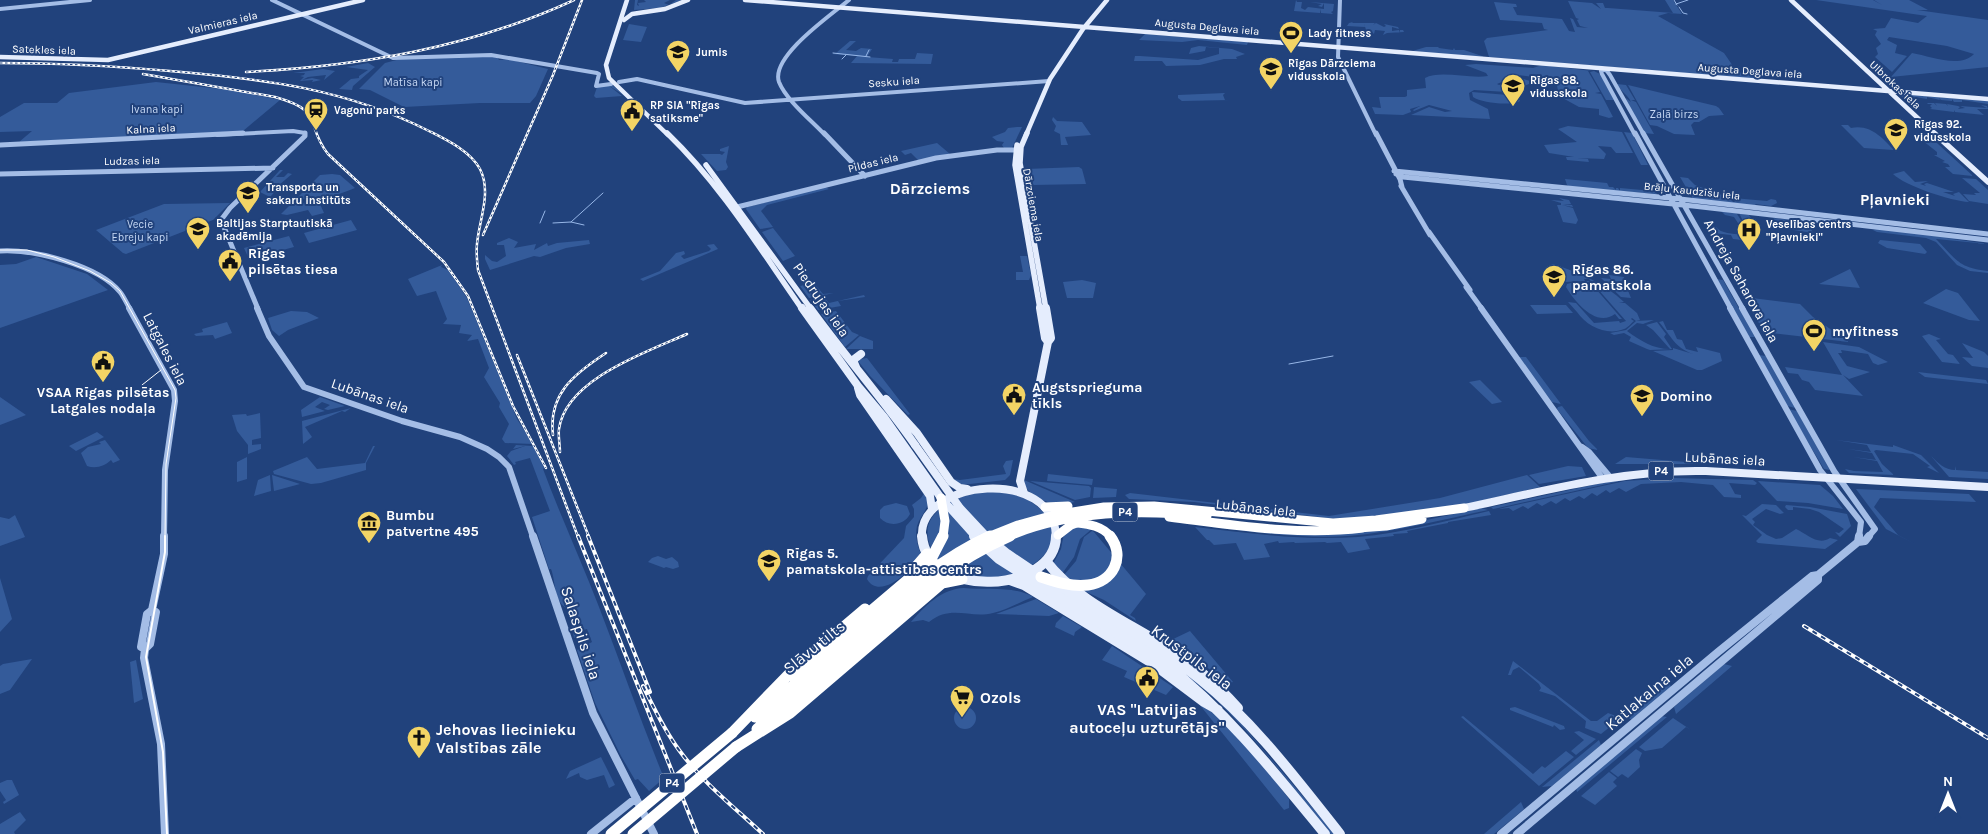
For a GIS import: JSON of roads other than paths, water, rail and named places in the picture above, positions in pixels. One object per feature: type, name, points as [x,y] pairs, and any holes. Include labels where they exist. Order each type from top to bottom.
[{"type":"highway","points":[[778,697],[809,664],[930,561],[940,544],[944,529],[941,498]]},
{"type":"highway","points":[[1045,507],[1060,508],[1118,501],[1169,501],[1330,520],[1376,520]]},
{"type":"highway","name":"Lubānas iela","points":[[1054,515],[1091,508],[1132,505],[1314,522],[1376,520],[1464,508]]},
{"type":"highway","name":"Lubānas iela","points":[[1045,524],[1068,518],[1118,512],[1164,512],[1207,513],[1315,528],[1363,528],[1402,523],[1464,508]]},
{"type":"highway","name":"Slāvu tilts","points":[[611,834],[732,733],[945,562],[994,534],[1054,515]]},
{"type":"highway","points":[[1058,535],[1071,526],[1086,521],[1131,516],[1169,517],[1298,532],[1344,531],[1363,528]]},
{"type":"highway","points":[[1041,577],[1068,585],[1089,584],[1104,579],[1110,574],[1118,565],[1120,557],[1118,548],[1112,538],[1096,526],[1074,521],[1045,524]]},
{"type":"highway","name":"Slāvu tilts","points":[[633,834],[948,570],[977,551],[999,540],[1045,524]]},
{"type":"highway","points":[[732,733],[793,670],[917,566],[926,554]]},
{"type":"highway","points":[[736,747],[790,713],[942,583],[962,579]]},
{"type":"main road","name":"Valmieras iela","points":[[88,60],[111,59],[363,0]]},
{"type":"main road","points":[[614,83],[610,64],[624,20],[627,0]]},
{"type":"main road","points":[[614,83],[608,74],[606,64],[631,0]]},
{"type":"main road","points":[[625,12],[660,9],[686,0]]},
{"type":"main road","points":[[624,20],[631,15],[665,9],[686,0]]},
{"type":"main road","name":"Augusta Deglava iela","points":[[746,0],[1603,70],[1887,91]]},
{"type":"main road","name":"Dārzciema iela","points":[[1024,493],[1020,480],[1048,342],[1015,165],[1018,150],[1047,81],[1083,27],[1106,0]]},
{"type":"main road","name":"Ulbrokas iela","points":[[1791,0],[1887,91],[1988,182]]},
{"type":"main road","points":[[625,12],[644,12]]},
{"type":"main road","points":[[229,29],[246,26]]},
{"type":"main road","name":"Satekles iela","points":[[0,57],[88,60]]},
{"type":"main road","name":"Augusta Deglava iela","points":[[1510,61],[1596,71],[1621,71],[1988,99]]},
{"type":"main road","points":[[1610,75],[1621,71]]},
{"type":"main road","name":"Piedrujas iela","points":[[614,83],[695,154],[713,173],[858,386],[879,411],[941,498],[989,545]]},
{"type":"main road","name":"Piedrujas iela","points":[[735,207],[858,373],[895,417],[989,545]]},
{"type":"main road","points":[[858,373],[852,362],[861,354]]},
{"type":"main road","points":[[858,386],[860,395],[930,496],[932,509]]},
{"type":"main road","points":[[871,388],[906,420],[951,482],[960,488],[1004,488],[1024,493],[1045,507],[1055,520],[1058,535],[1057,544],[1046,562],[1036,570],[1010,580],[986,582],[962,579],[941,568],[926,554],[921,531],[925,519],[932,509],[948,497],[969,489]]},
{"type":"main road","name":"Lubānas iela","points":[[1464,508],[1607,478],[1636,473],[1676,471],[1988,487]]},
{"type":"main road","points":[[1004,488],[1020,480]]},
{"type":"main road","name":"Krustpils iela","points":[[989,545],[1041,577],[1215,692],[1261,737],[1340,834]]},
{"type":"main road","name":"Krustpils iela","points":[[989,545],[1028,578],[1167,660],[1234,724],[1325,834]]},
{"type":"main road","points":[[1046,562],[1054,573],[1080,594],[1161,643],[1200,670],[1222,690],[1261,737]]},
{"type":"main road","points":[[1010,580],[1024,585],[1145,659],[1218,710]]},
{"type":"street","points":[[0,9],[90,0]]},
{"type":"street","points":[[272,0],[393,58],[491,54],[597,73],[599,74],[596,86],[614,83]]},
{"type":"street","points":[[849,0],[790,52],[780,65],[778,73],[780,84],[792,99],[865,176]]},
{"type":"street","points":[[1340,0],[1338,57],[1395,172],[1395,176],[1466,287],[1582,447],[1583,452],[1607,478]]},
{"type":"street","name":"Andreja Saharova iela","points":[[1603,70],[1610,75],[1840,480]]},
{"type":"street","name":"Andreja Saharova iela","points":[[1603,70],[1611,91],[1671,201],[1807,448],[1828,479]]},
{"type":"street","name":"Sesku iela","points":[[640,80],[741,102],[1047,81]]},
{"type":"street","points":[[1611,91],[1618,99],[1623,100],[1623,98]]},
{"type":"street","points":[[1627,119],[1627,117],[1631,117],[1637,124]]},
{"type":"street","name":"Kalna iela","points":[[0,144],[302,131],[306,133],[273,168],[265,171]]},
{"type":"street","name":"Pildas iela","points":[[735,207],[952,155],[997,150],[1018,150]]},
{"type":"street","points":[[1654,168],[1659,173],[1666,174]]},
{"type":"street","name":"Ludzas iela","points":[[0,174],[265,171]]},
{"type":"street","name":"Lubānas iela","points":[[265,171],[226,213],[222,220],[234,254],[272,342],[299,382],[304,387],[400,420],[482,445]]},
{"type":"street","name":"Brāļu Kaudzīšu iela","points":[[1395,172],[1403,177],[1421,179],[1682,202],[1988,235]]},
{"type":"street","name":"Brāļu Kaudzīšu iela","points":[[1395,172],[1618,193],[1671,201]]},
{"type":"street","points":[[1402,187],[1405,180],[1421,179]]},
{"type":"street","points":[[1588,195],[1579,192],[1584,190],[1618,193]]},
{"type":"street","name":"Brāļu Kaudzīšu iela","points":[[1735,208],[1988,240]]},
{"type":"street","points":[[1967,237],[1961,234],[1988,235]]},
{"type":"street","points":[[0,246],[3,251]]},
{"type":"street","name":"Latgales iela","points":[[3,251],[30,251],[47,256],[98,275],[114,286],[120,292],[174,390],[175,401],[165,470],[164,554],[152,610],[147,614],[141,647],[145,649],[144,658],[163,764],[165,834]]},
{"type":"street","points":[[1751,346],[1759,350],[1765,349]]},
{"type":"street","points":[[1756,355],[1761,353],[1769,357]]},
{"type":"street","name":"Salaspils iela","points":[[482,445],[510,467],[590,706],[654,834]]},
{"type":"street","points":[[1828,479],[1861,522],[1858,542]]},
{"type":"street","name":"Katlakalna iela","points":[[1501,834],[1812,576],[1818,575],[1858,542],[1866,541],[1875,529],[1840,480]]},
{"type":"street","name":"Katlakalna iela","points":[[1517,834],[1818,580],[1818,575]]},
{"type":"street","points":[[1581,768],[1589,774]]},
{"type":"street","points":[[591,834],[636,798]]},
{"type":"waterway","points":[[1674,0],[1676,4]]},
{"type":"waterway","points":[[1676,4],[1688,0]]},
{"type":"waterway","points":[[1679,7],[1683,13],[1687,14]]},
{"type":"waterway","points":[[866,56],[869,50]]},
{"type":"waterway","points":[[833,53],[870,57]]},
{"type":"waterway","points":[[842,59],[846,55]]},
{"type":"waterway","points":[[571,222],[603,193]]},
{"type":"waterway","points":[[540,223],[545,211]]},
{"type":"waterway","points":[[553,223],[571,222]]},
{"type":"waterway","points":[[571,222],[584,225]]},
{"type":"waterway","points":[[1289,364],[1333,356]]},
{"type":"tram line","points":[[0,250],[27,250],[54,257],[90,271],[111,283],[120,291],[175,390],[176,398],[166,464],[165,537]]},
{"type":"tram line","points":[[142,385],[161,370]]},
{"type":"tram line","points":[[165,537],[165,552],[146,657],[163,752],[167,834]]},
{"type":"railway","points":[[246,72],[331,65],[414,52],[495,31],[535,17],[574,0]]},
{"type":"railway","points":[[483,235],[553,75],[582,0]]},
{"type":"railway","points":[[0,63],[64,64],[149,69],[271,82],[303,88],[334,95],[397,116],[443,138],[464,151],[480,169],[485,187],[484,207],[478,235],[478,270],[578,537]]},
{"type":"railway","points":[[143,74],[275,97],[291,102],[308,113],[321,144],[328,154],[444,262],[468,296],[513,406],[546,468]]},
{"type":"railway","points":[[560,452],[559,429],[565,411],[576,396],[611,369],[687,334]]},
{"type":"railway","points":[[553,435],[555,408],[566,386],[574,377],[606,353]]},
{"type":"railway","points":[[517,355],[589,537]]},
{"type":"railway","points":[[578,536],[697,834]]},
{"type":"railway","points":[[588,536],[650,692]]},
{"type":"railway","points":[[1804,626],[1988,738]]},
{"type":"railway","points":[[643,686],[669,735],[688,762],[719,794],[763,834]]},
{"type":"place","name":"Lady fitness","points":[[1291,54]]},
{"type":"place","name":"Jumis","points":[[678,73]]},
{"type":"place","name":"Rīgas Dārzciema vidusskola","points":[[1271,90]]},
{"type":"place","name":"Rīgas 88. vidusskola","points":[[1513,107]]},
{"type":"place","name":"Vagonu parks","points":[[316,131]]},
{"type":"place","name":"RP SIA \"Rīgas satiksme\"","points":[[632,132]]},
{"type":"place","name":"Rīgas 92. vidusskola","points":[[1896,151]]},
{"type":"place","name":"Transporta un sakaru institūts","points":[[248,214]]},
{"type":"place","name":"Baltijas Starptautiskā akadēmija","points":[[198,250]]},
{"type":"place","name":"Veselības centrs \"Pļavnieki\"","points":[[1749,251]]},
{"type":"place","name":"Rīgas pilsētas tiesa","points":[[230,282]]},
{"type":"place","name":"Rīgas 86. pamatskola","points":[[1554,298]]},
{"type":"place","name":"myfitness","points":[[1814,352]]},
{"type":"place","name":"VSAA Rīgas pilsētas Latgales nodaļa","points":[[103,383]]},
{"type":"place","name":"Augstsprieguma tīkls","points":[[1014,416]]},
{"type":"place","name":"Domino","points":[[1642,417]]},
{"type":"place","name":"Bumbu patvertne 495","points":[[369,544]]},
{"type":"place","name":"Rīgas 5. pamatskola-attīstības centrs","points":[[769,582]]},
{"type":"place","name":"VAS \"Latvijas autoceļu uzturētājs\"","points":[[1147,699]]},
{"type":"place","name":"Ozols","points":[[962,718]]},
{"type":"place","name":"Jehovas liecinieku Valstības zāle","points":[[419,759]]},
{"type":"district","name":"Dārzciems","points":[[930,188]]},
{"type":"district","name":"Pļavnieki","points":[[1895,199]]},
{"type":"park label","name":"Matīsa kapi","points":[[413,82]]},
{"type":"park label","name":"Ivana kapi","points":[[157,109]]},
{"type":"park label","name":"Zaļā birzs","points":[[1674,114]]},
{"type":"park label","name":"Vecie Ebreju kapi","points":[[140,230]]}]
